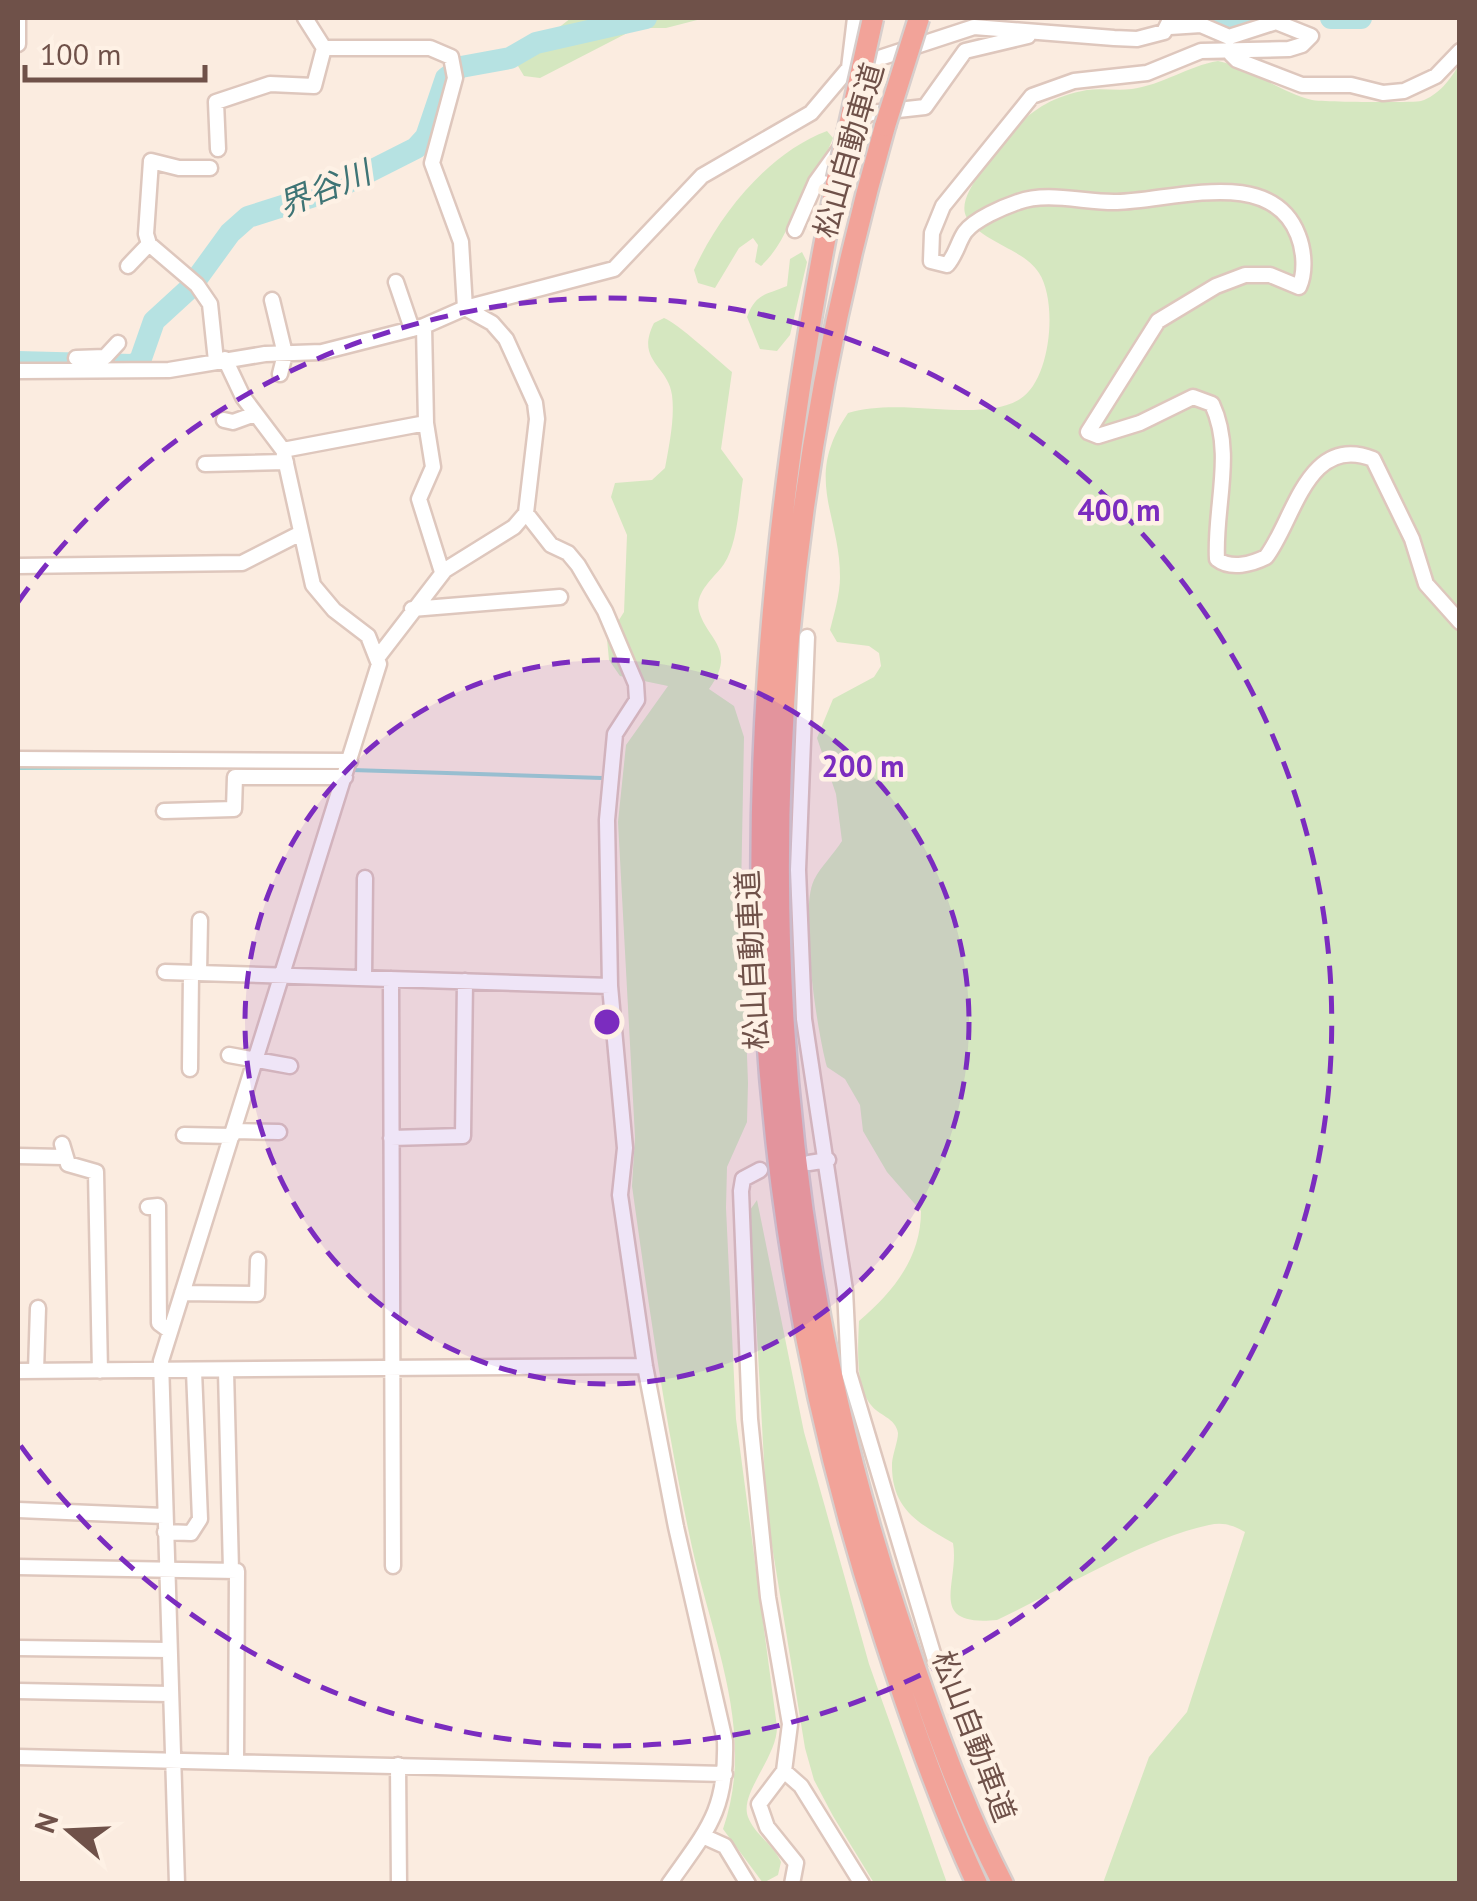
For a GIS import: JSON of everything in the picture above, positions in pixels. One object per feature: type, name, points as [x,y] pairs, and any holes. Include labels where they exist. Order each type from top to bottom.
[{"type":"highway","name":"松山自動車道","points":[[874,18],[837,179],[784,483],[762,714],[760,894],[772,1112],[792,1268],[834,1466],[905,1698],[977,1884]]},
{"type":"highway","name":"松山自動車道","points":[[919,18],[885,126],[831,334],[794,568],[778,779],[776,895],[780,997],[801,1195],[848,1444],[914,1664],[1003,1884]]},
{"type":"street","points":[[18,18],[18,44]]},
{"type":"street","points":[[218,149],[216,102],[270,84],[314,86],[324,48],[305,18]]},
{"type":"street","points":[[849,68],[854,18]]},
{"type":"street","points":[[76,358],[156,371],[220,360],[322,352],[418,327],[465,308],[614,269],[702,176],[811,113],[849,68],[930,38],[974,27],[1137,39],[1170,22],[1201,25],[1228,37],[1276,22],[1300,28],[1310,36],[1302,45],[1289,49],[1242,48],[1232,54],[1201,52],[1146,74],[1074,81],[1032,96],[935,219],[930,260],[947,265],[969,227],[1016,202],[1036,198],[1126,202],[1228,192],[1266,199],[1294,225],[1301,244],[1299,287],[1270,275],[1245,276],[1216,286],[1158,321],[1088,432],[1098,436],[1140,422],[1185,398],[1200,398],[1212,404],[1219,429],[1223,478],[1218,559],[1230,565],[1256,562],[1271,552],[1294,498],[1312,474],[1350,454],[1373,459],[1380,466],[1412,539],[1426,584],[1460,622]]},
{"type":"street","points":[[795,230],[816,182],[862,118],[871,113],[925,107],[965,51],[1039,34]]},
{"type":"street","points":[[324,48],[430,48],[451,57],[456,78],[432,163],[461,242],[465,308]]},
{"type":"street","points":[[1232,54],[1237,60],[1302,85],[1351,85],[1383,93],[1404,90],[1436,76],[1460,50]]},
{"type":"street","points":[[128,266],[148,244],[151,161],[179,168],[210,168]]},
{"type":"street","points":[[148,244],[195,283],[214,315],[210,336],[220,360],[284,456],[313,585],[334,610],[368,636],[378,657],[377,674],[160,1372],[177,1884]]},
{"type":"street","points":[[396,282],[418,327],[433,467],[419,499],[442,572]]},
{"type":"street","points":[[272,300],[285,354],[280,374]]},
{"type":"street","points":[[378,657],[442,572],[514,527],[526,513],[537,420],[535,403],[506,338],[492,323],[465,308]]},
{"type":"street","points":[[105,364],[118,343]]},
{"type":"street","points":[[18,371],[105,364]]},
{"type":"street","points":[[224,420],[233,422],[255,414]]},
{"type":"street","points":[[205,464],[284,456],[426,423]]},
{"type":"street","points":[[526,513],[551,545],[568,553],[578,565],[605,610],[636,684],[637,700],[614,734],[606,820],[610,986],[624,1148],[620,1195],[645,1366],[676,1528],[721,1709],[725,1774],[705,1837],[669,1884]]},
{"type":"street","points":[[18,566],[242,563],[299,534]]},
{"type":"street","points":[[412,609],[560,598]]},
{"type":"street","points":[[807,637],[798,870],[804,1018],[846,1290],[850,1373],[935,1660]]},
{"type":"street","points":[[18,759],[347,769]]},
{"type":"street","points":[[164,810],[234,809],[235,776],[347,769]]},
{"type":"street","points":[[364,978],[365,878]]},
{"type":"street","points":[[190,1069],[200,920]]},
{"type":"street","points":[[165,972],[610,986]]},
{"type":"street","points":[[390,979],[393,1566]]},
{"type":"street","points":[[391,1138],[463,1136],[465,982]]},
{"type":"street","points":[[229,1055],[255,1064],[290,1066]]},
{"type":"street","points":[[184,1135],[279,1132]]},
{"type":"street","points":[[18,1156],[62,1150],[68,1164],[96,1172],[100,1370]]},
{"type":"street","points":[[809,1163],[828,1160]]},
{"type":"street","points":[[760,1170],[743,1179],[743,1301],[768,1597],[790,1724],[784,1772],[759,1804],[767,1826],[796,1863],[792,1884]]},
{"type":"street","points":[[148,1206],[158,1206],[159,1322],[170,1331]]},
{"type":"street","points":[[182,1293],[258,1294],[258,1260]]},
{"type":"street","points":[[36,1371],[38,1308]]},
{"type":"street","points":[[18,1370],[391,1371],[645,1366]]},
{"type":"street","points":[[18,1510],[165,1524],[191,1533],[200,1519],[194,1372]]},
{"type":"street","points":[[226,1372],[231,1570]]},
{"type":"street","points":[[18,1566],[166,1573]]},
{"type":"street","points":[[18,1575],[237,1571],[236,1761]]},
{"type":"street","points":[[18,1648],[169,1650]]},
{"type":"street","points":[[18,1691],[170,1694]]},
{"type":"street","points":[[18,1756],[725,1774]]},
{"type":"street","points":[[398,1766],[399,1884]]},
{"type":"street","points":[[784,1772],[801,1786],[862,1884]]},
{"type":"street","points":[[705,1837],[726,1846],[748,1884]]},
{"type":"green space","points":[[571,18],[705,18],[666,28],[637,28],[540,78],[524,76],[518,66],[521,57]]},
{"type":"green space","points":[[1218,61],[1312,100],[1367,102],[1427,99],[1444,86],[1459,64],[1459,1883],[1103,1883],[1149,1757],[1187,1712],[1245,1532],[1219,1524],[1183,1532],[1129,1554],[997,1620],[961,1617],[953,1609],[951,1599],[953,1543],[918,1521],[902,1503],[893,1479],[897,1428],[871,1405],[860,1376],[859,1321],[903,1273],[916,1244],[921,1211],[887,1172],[863,1131],[860,1105],[845,1079],[827,1067],[815,1001],[809,944],[810,896],[814,880],[842,841],[836,794],[817,738],[833,699],[874,677],[881,666],[879,653],[869,646],[837,642],[830,630],[840,577],[827,496],[828,457],[848,413],[892,407],[962,410],[1003,406],[1020,399],[1039,375],[1050,321],[1045,286],[1024,258],[974,227],[964,207],[978,176],[1023,121],[1067,95],[1143,87]]},
{"type":"green space","points":[[827,131],[833,138],[830,145],[769,258],[761,266],[755,262],[758,245],[753,238],[739,248],[715,288],[698,283],[694,270],[704,249],[748,188],[785,154]]},
{"type":"green space","points":[[802,252],[807,262],[790,335],[777,351],[760,349],[747,317],[750,309],[767,293],[787,286],[790,259]]},
{"type":"green space","points":[[664,318],[732,372],[721,449],[743,479],[732,545],[698,604],[721,654],[721,664],[709,689],[734,706],[744,737],[741,893],[747,1122],[727,1167],[726,1208],[736,1419],[777,1727],[747,1808],[751,1823],[781,1862],[778,1875],[763,1883],[723,1829],[732,1793],[733,1723],[674,1457],[632,1186],[635,1137],[618,822],[626,745],[668,686],[620,676],[609,660],[607,639],[624,612],[627,535],[611,497],[615,483],[652,480],[665,468],[672,395],[648,346],[654,323]]},
{"type":"green space","points":[[757,1200],[804,1432],[869,1664],[947,1883],[874,1883],[814,1780],[805,1748],[767,1515],[750,1210]]},
{"type":"waterway","name":"界谷川","points":[[18,362],[132,365],[140,361],[154,321],[190,288],[230,233],[248,217],[333,190],[416,148],[426,137],[446,78],[461,67],[510,58],[536,43],[646,18]]},
{"type":"waterway","name":"界谷川","points":[[1196,18],[1228,31],[1252,18]]},
{"type":"waterway","name":"界谷川","points":[[1331,18],[1361,18]]},
{"type":"waterway","points":[[18,768],[233,767]]},
{"type":"waterway","points":[[352,770],[602,778]]}]
